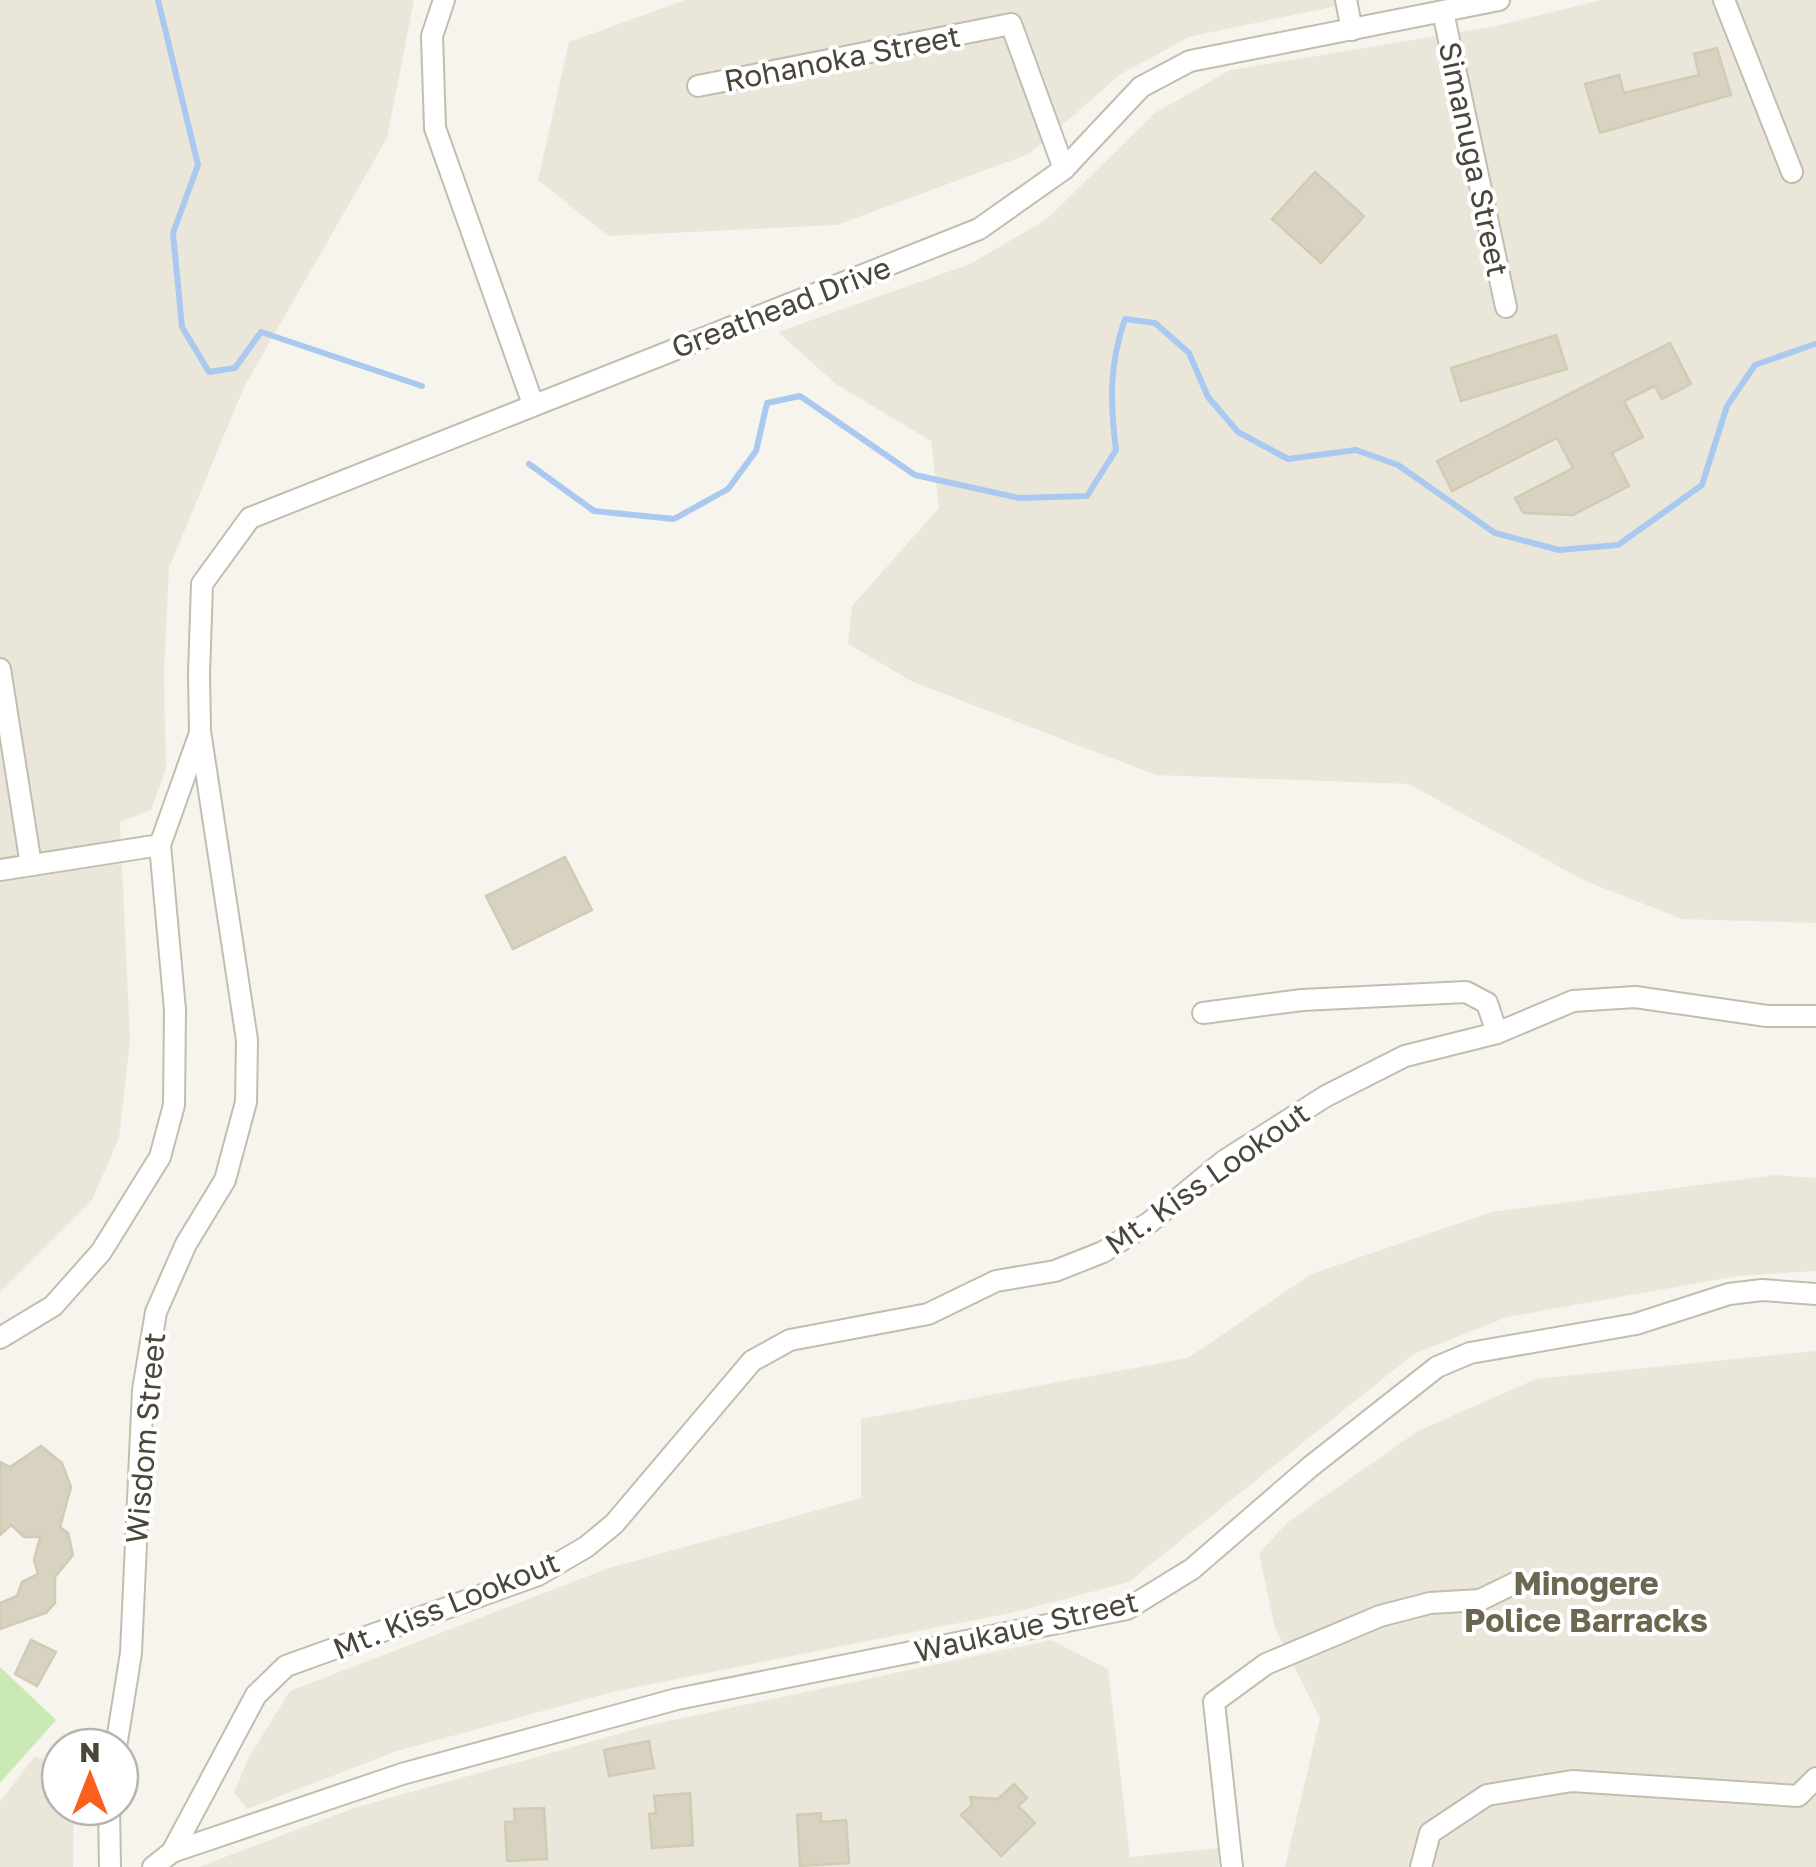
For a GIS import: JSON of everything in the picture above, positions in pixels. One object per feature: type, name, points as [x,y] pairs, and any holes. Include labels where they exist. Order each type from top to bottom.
[{"type":"street","points":[[444,0],[432,36],[435,128],[533,404]]},
{"type":"street","points":[[1346,0],[1352,30]]},
{"type":"street","name":"Greathead Drive","points":[[200,731],[202,584],[250,518],[979,228],[1064,169],[1140,88],[1190,61],[1499,0]]},
{"type":"street","points":[[1724,0],[1792,172]]},
{"type":"street","name":"Simanuga Street","points":[[1443,12],[1506,307]]},
{"type":"street","name":"Rohanoka Street","points":[[698,86],[1012,24],[1064,169]]},
{"type":"street","points":[[0,668],[31,865]]},
{"type":"street","points":[[0,1338],[53,1306],[102,1252],[160,1157],[174,1106],[175,1010],[160,845],[200,731]]},
{"type":"street","name":"Wisdom Street","points":[[119,1727],[131,1654],[143,1390],[156,1312],[186,1244],[225,1180],[246,1102],[247,1040],[200,731]]},
{"type":"street","points":[[0,870],[160,845]]},
{"type":"street","points":[[1203,1014],[1302,1000],[1466,992],[1487,1002],[1497,1034]]},
{"type":"street","name":"Mt. Kiss Lookout","points":[[153,1867],[172,1852],[256,1696],[286,1666],[538,1575],[586,1547],[614,1524],[752,1361],[790,1340],[928,1314],[996,1281],[1055,1271],[1103,1252],[1150,1222],[1224,1160],[1326,1096],[1405,1056],[1497,1034],[1574,1001],[1635,996],[1767,1016],[1816,1016]]},
{"type":"street","name":"Waukaue Street","points":[[172,1852],[402,1774],[677,1699],[1126,1609],[1192,1570],[1310,1466],[1437,1367],[1470,1352],[1636,1324],[1729,1294],[1762,1290],[1816,1294]]},
{"type":"street","points":[[1232,1867],[1214,1702],[1266,1664],[1380,1616],[1430,1603],[1480,1600],[1517,1582]]},
{"type":"street","points":[[1421,1867],[1430,1833],[1487,1796],[1572,1781],[1798,1796],[1816,1778]]},
{"type":"street","points":[[109,1827],[110,1867]]},
{"type":"shaded area","points":[[0,0],[414,0],[387,138],[244,387],[169,568],[164,674],[166,769],[151,810],[120,822],[130,1040],[119,1138],[92,1200],[0,1292]]},
{"type":"shaded area","points":[[685,0],[1365,0],[1189,37],[1121,74],[1029,154],[837,225],[608,236],[538,180],[569,42]]},
{"type":"shaded area","points":[[1601,0],[1816,0],[1816,923],[1682,919],[1583,880],[1409,784],[1156,775],[913,682],[848,644],[852,606],[939,508],[931,441],[836,384],[778,332],[970,264],[1047,219],[1155,113],[1230,70],[1496,26]]},
{"type":"shaded area","points":[[1776,1175],[1816,1178],[1816,1271],[1738,1276],[1507,1317],[1414,1354],[1129,1582],[1015,1612],[616,1691],[397,1751],[247,1809],[234,1792],[249,1757],[290,1691],[609,1568],[861,1498],[861,1419],[1188,1358],[1311,1274],[1492,1212]]},
{"type":"shaded area","points":[[1816,1351],[1816,1867],[1285,1867],[1320,1718],[1275,1628],[1259,1553],[1288,1522],[1418,1431],[1536,1379]]},
{"type":"shaded area","points":[[1051,1640],[1108,1669],[1130,1857],[1218,1848],[1219,1867],[199,1867],[354,1808],[654,1724]]},
{"type":"shaded area","points":[[35,1756],[40,1758],[40,1827],[74,1827],[73,1867],[0,1867],[0,1802]]},
{"type":"green space","points":[[0,1667],[56,1720],[50,1727],[40,1727],[40,1738],[0,1783]]},
{"type":"building","points":[[1717,48],[1731,95],[1600,133],[1585,84],[1619,75],[1624,93],[1699,75],[1694,54]]},
{"type":"building","points":[[1315,172],[1364,216],[1321,263],[1272,219]]},
{"type":"building","points":[[1556,335],[1567,369],[1461,401],[1451,368]]},
{"type":"building","points":[[1670,343],[1691,384],[1662,399],[1655,386],[1624,401],[1643,437],[1612,453],[1629,486],[1573,515],[1523,513],[1515,498],[1573,468],[1557,438],[1452,491],[1437,461]]},
{"type":"building","points":[[565,857],[592,910],[513,949],[486,896]]},
{"type":"building","points":[[41,1446],[62,1463],[71,1487],[60,1527],[68,1533],[73,1555],[55,1577],[55,1603],[46,1613],[0,1629],[0,1603],[17,1596],[22,1582],[38,1574],[34,1560],[40,1537],[24,1537],[11,1525],[0,1535],[0,1462],[10,1467]]},
{"type":"building","points":[[31,1640],[56,1652],[37,1686],[15,1674]]},
{"type":"building","points":[[649,1741],[654,1768],[609,1776],[604,1750]]},
{"type":"building","points":[[1014,1784],[1027,1798],[1018,1806],[1035,1823],[1001,1856],[961,1815],[972,1805],[970,1797],[998,1799]]},
{"type":"building","points":[[690,1793],[693,1845],[652,1848],[649,1814],[656,1813],[654,1796]]},
{"type":"building","points":[[544,1808],[547,1859],[507,1861],[505,1822],[515,1822],[514,1809]]},
{"type":"building","points":[[821,1813],[821,1822],[846,1820],[849,1863],[800,1866],[797,1815]]},
{"type":"waterway","points":[[158,0],[198,165],[173,233],[182,327],[209,372],[235,368],[261,332],[422,386]]},
{"type":"waterway","points":[[529,464],[594,511],[674,519],[728,489],[756,451],[767,403],[800,396],[915,475],[1019,498],[1087,496],[1116,450],[1112,384],[1125,319],[1155,323],[1189,353],[1208,397],[1238,432],[1288,459],[1356,450],[1398,465],[1495,533],[1559,550],[1618,545],[1702,485],[1727,406],[1755,365],[1815,344]]},
{"type":"district","name":"Minogere Police Barracks","points":[[1586,1602]]}]
